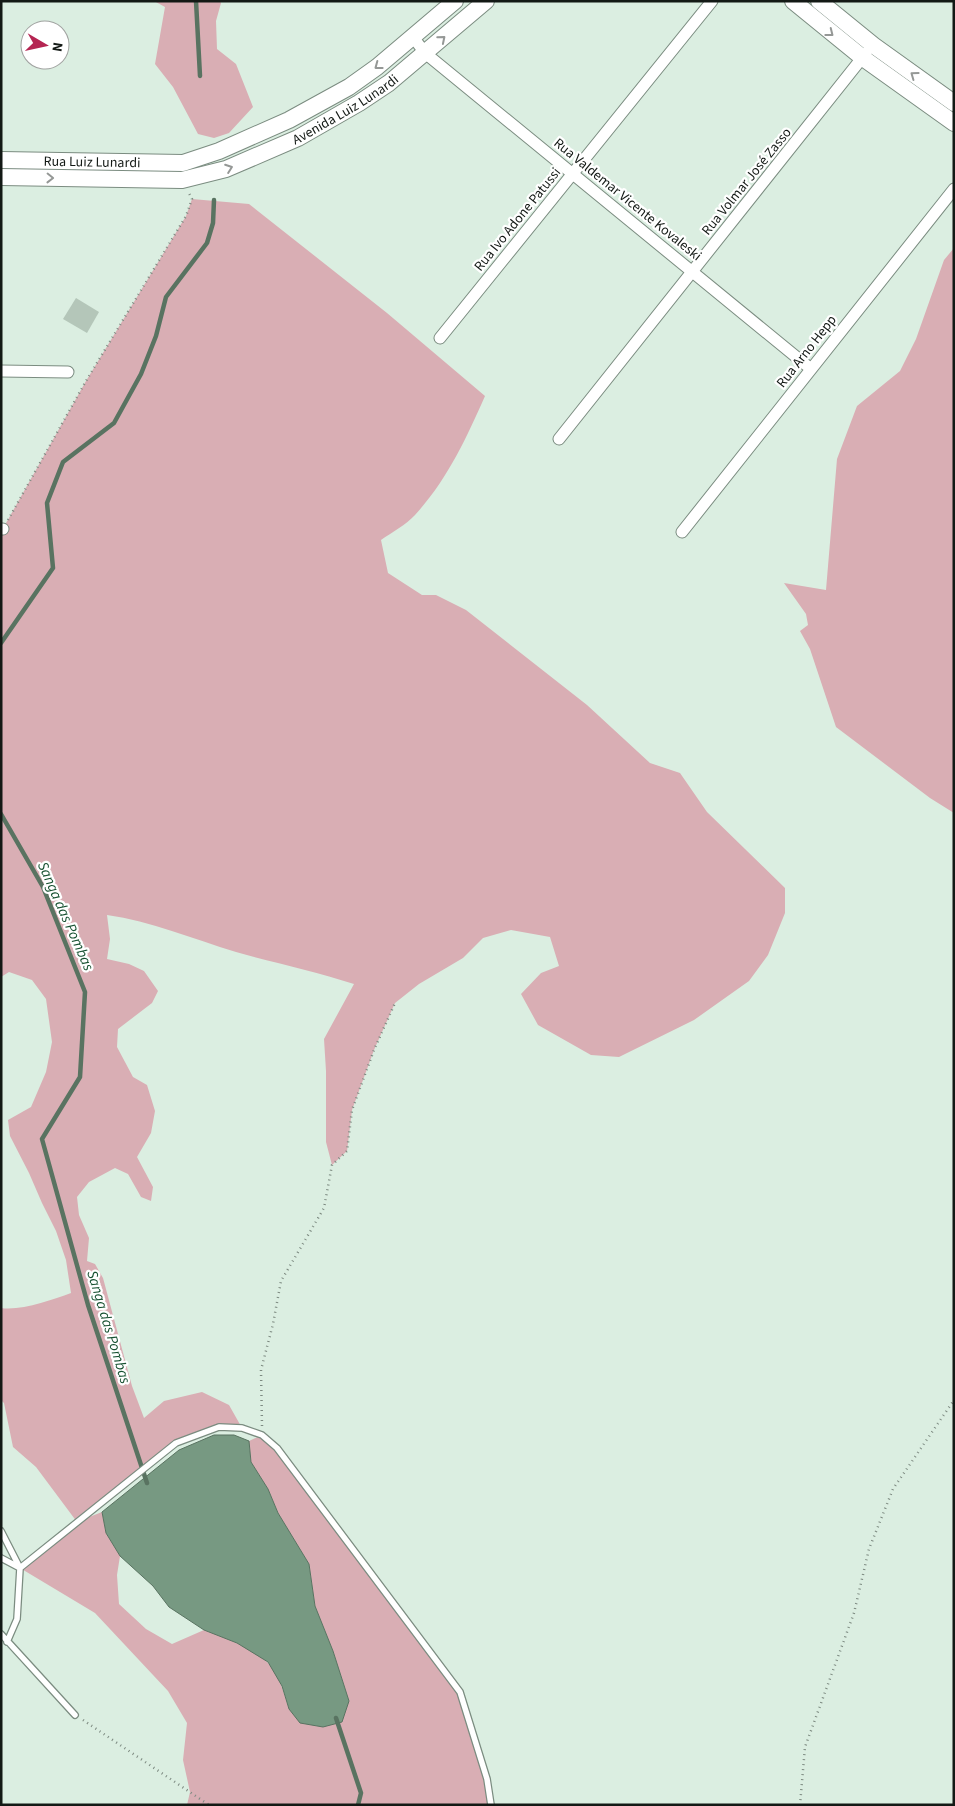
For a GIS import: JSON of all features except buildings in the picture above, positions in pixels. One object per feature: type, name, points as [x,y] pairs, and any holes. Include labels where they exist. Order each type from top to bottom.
[{"type":"street","name":"Avenida Luiz Lunardi","points":[[183,163],[254,136],[319,104],[377,67],[455,1]]},
{"type":"street","name":"Avenida Luiz Lunardi","points":[[182,180],[226,169],[298,138],[359,103],[389,83],[486,1]]},
{"type":"street","name":"Rua Ivo Adone Patussi","points":[[440,338],[712,1]]},
{"type":"street","points":[[793,1],[863,58],[954,123]]},
{"type":"street","points":[[819,1],[873,45],[954,103]]},
{"type":"street","name":"Rua Valdemar Vicente Kovaleski","points":[[413,37],[425,53],[811,369]]},
{"type":"street","name":"Rua Volmar José Zasso","points":[[559,439],[873,45]]},
{"type":"street","name":"Rua Luiz Lunardi","points":[[1,160],[183,163]]},
{"type":"street","points":[[182,180],[183,163]]},
{"type":"street","name":"Rua Luiz Lunardi","points":[[1,176],[182,180]]},
{"type":"street","name":"Rua Arno Hepp","points":[[682,532],[954,189]]},
{"type":"street","points":[[1,372],[68,372]]},
{"type":"lane","points":[[20,1568],[176,1443],[219,1427],[242,1428],[262,1435],[277,1448],[460,1692],[487,1779],[491,1805]]},
{"type":"lane","points":[[1,1531],[20,1568],[17,1619],[8,1642]]},
{"type":"lane","points":[[1,1558],[20,1568]]},
{"type":"lane","points":[[1,1634],[75,1715]]},
{"type":"path","points":[[2,529],[86,381],[186,216],[192,200],[182,180]]},
{"type":"path","points":[[262,1435],[260,1370],[273,1324],[281,1281],[324,1208],[332,1165],[347,1151],[352,1110],[374,1050],[395,1003]]},
{"type":"path","points":[[800,1805],[805,1747],[854,1613],[869,1549],[893,1489],[954,1400]]},
{"type":"path","points":[[75,1715],[209,1805]]},
{"type":"shaded area","points":[[154,1],[220,1],[216,21],[217,49],[236,64],[253,107],[229,133],[214,138],[198,134],[173,87],[155,64],[165,7]]},
{"type":"shaded area","points":[[192,199],[249,204],[387,313],[485,396],[463,443],[437,488],[411,519],[381,540],[388,573],[422,595],[436,595],[466,610],[587,705],[650,763],[680,773],[707,812],[785,888],[785,913],[768,955],[749,981],[694,1020],[619,1057],[591,1055],[538,1025],[521,994],[541,973],[559,966],[550,937],[511,930],[483,938],[463,958],[419,984],[395,1003],[374,1050],[352,1110],[347,1151],[332,1165],[326,1142],[324,1039],[354,984],[236,952],[156,926],[107,915],[110,939],[107,959],[129,964],[144,971],[158,991],[152,1003],[118,1029],[117,1047],[133,1077],[147,1085],[155,1111],[151,1133],[137,1157],[153,1187],[151,1201],[141,1197],[128,1174],[115,1168],[89,1182],[77,1197],[79,1215],[89,1238],[87,1261],[95,1264],[103,1278],[132,1386],[144,1418],[164,1401],[202,1392],[229,1405],[242,1428],[219,1427],[176,1443],[79,1521],[102,1512],[106,1533],[120,1556],[117,1575],[119,1604],[146,1629],[172,1644],[204,1630],[246,1648],[261,1657],[275,1672],[289,1709],[349,1701],[333,1651],[315,1606],[309,1564],[278,1513],[268,1489],[251,1462],[249,1441],[262,1435],[277,1448],[460,1692],[491,1805],[187,1805],[190,1792],[183,1760],[187,1723],[168,1691],[95,1613],[20,1568],[77,1522],[36,1467],[13,1447],[4,1403],[1,1400],[1,1308],[18,1308],[46,1302],[71,1293],[66,1260],[56,1231],[10,1136],[8,1120],[31,1107],[46,1072],[52,1042],[46,999],[32,980],[9,972],[1,977],[1,532],[86,381],[186,216]]},
{"type":"shaded area","points":[[954,248],[954,813],[930,798],[836,727],[810,649],[800,631],[808,625],[806,614],[784,583],[826,590],[837,459],[857,406],[900,371],[916,339],[944,260]]},
{"type":"shaded area","points":[[214,1435],[234,1435],[249,1441],[251,1462],[268,1489],[278,1513],[309,1564],[315,1606],[333,1651],[349,1701],[342,1722],[323,1727],[300,1723],[289,1709],[282,1686],[268,1662],[237,1643],[204,1630],[169,1607],[153,1586],[120,1556],[106,1533],[102,1512],[179,1450]]},
{"type":"waterway","name":"Sanga das Pombas","points":[[196,1],[200,76]]},
{"type":"waterway","name":"Sanga das Pombas","points":[[1,643],[53,568],[47,503],[63,462],[114,423],[141,374],[156,336],[166,297],[207,243],[213,223],[214,200]]},
{"type":"waterway","name":"Sanga das Pombas","points":[[1,814],[43,887],[85,992],[80,1077],[42,1139],[88,1305],[147,1483]]},
{"type":"waterway","name":"Sanga das Pombas","points":[[336,1718],[361,1793],[358,1805]]}]
